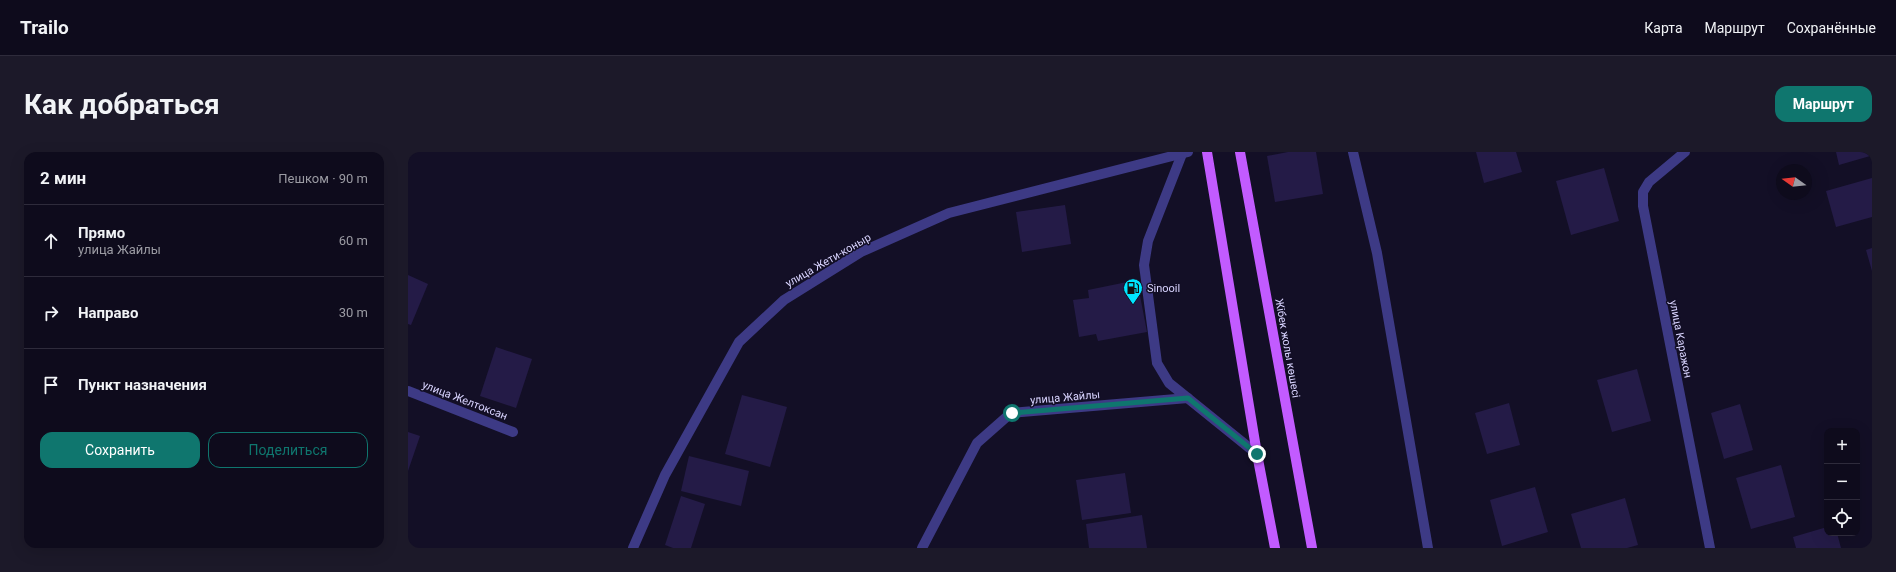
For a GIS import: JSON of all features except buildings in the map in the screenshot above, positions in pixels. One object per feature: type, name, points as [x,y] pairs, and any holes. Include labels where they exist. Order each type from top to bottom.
[{"type":"main road","points":[[1207,152],[1257,454],[1275,548]]},
{"type":"main road","name":"Жібек жолы көшесі","points":[[1240,152],[1312,548]]},
{"type":"street","points":[[1353,152],[1377,253],[1428,548]]},
{"type":"street","name":"улица Каражон","points":[[1685,152],[1649,182],[1643,192],[1643,206],[1710,548]]},
{"type":"street","points":[[1185,153],[1148,240],[1144,265],[1157,363],[1169,383],[1257,454]]},
{"type":"street","name":"улица Жети-коныр","points":[[633,548],[665,475],[739,342],[784,300],[861,252],[949,213],[1185,153]]},
{"type":"street","name":"улица Желтоксан","points":[[408,391],[513,432]]},
{"type":"street","name":"улица Жайлы","points":[[922,548],[977,443],[1012,413],[1188,398]]},
{"type":"place","name":"Sinooil","points":[[1133,305]]},
{"type":"route","points":[[1012,413],[1188,398],[1257,454]]}]
